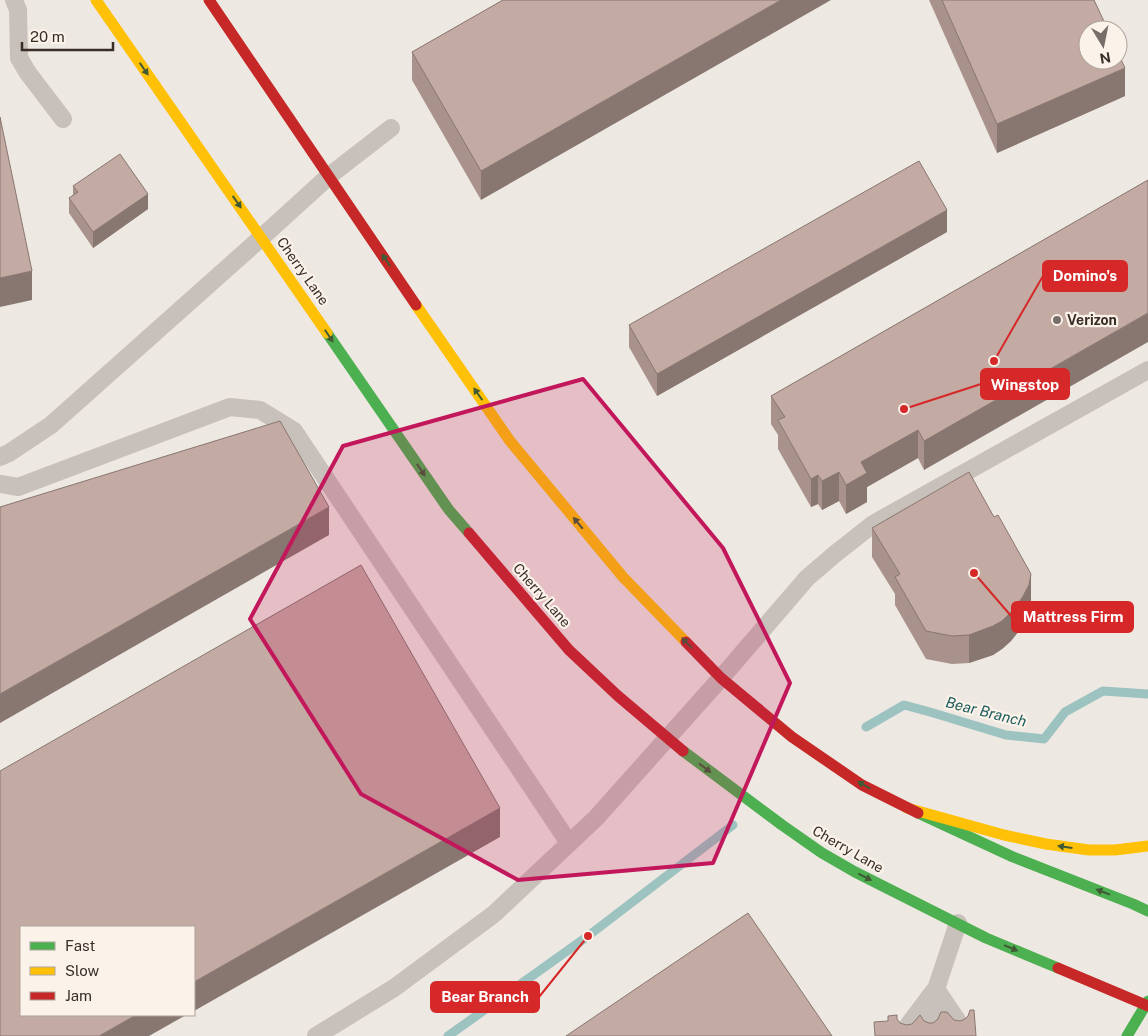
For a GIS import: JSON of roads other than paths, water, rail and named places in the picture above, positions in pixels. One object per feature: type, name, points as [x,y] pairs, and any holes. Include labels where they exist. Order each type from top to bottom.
[{"type":"main road","name":"Cherry Lane","points":[[96,0],[262,237],[449,510],[569,650],[667,738],[756,806],[822,853],[855,872],[986,938],[1147,1004]]},
{"type":"main road","points":[[209,0],[510,441],[623,577],[721,678],[792,738],[862,785],[1013,857],[1133,904],[1148,912]]},
{"type":"main road","points":[[907,808],[1004,836],[1046,844],[1089,850],[1115,850],[1148,846]]},
{"type":"main road","points":[[1126,1036],[1147,1004]]},
{"type":"lane","points":[[14,0],[18,10],[19,58],[28,74],[63,119]]},
{"type":"lane","points":[[0,457],[51,425],[329,176],[391,128]]},
{"type":"lane","points":[[316,1036],[394,988],[494,914],[596,818],[807,578],[835,554],[873,524],[1148,370]]},
{"type":"lane","points":[[0,484],[18,487],[230,408],[260,410],[294,430],[569,843]]},
{"type":"lane","points":[[930,1025],[936,989],[958,923]]},
{"type":"lane","points":[[936,989],[959,1023]]},
{"type":"lane","points":[[907,1027],[936,989]]},
{"type":"waterway","name":"Bear Branch","points":[[866,727],[904,705],[1006,735],[1044,739],[1065,712],[1103,691],[1148,694]]},
{"type":"waterway","name":"Bear Branch","points":[[448,1036],[588,936],[733,825]]},
{"type":"place","name":"Verizon","points":[[1057,320]]},
{"type":"place","name":"Domino's","points":[[994,361]]},
{"type":"place","name":"Wingstop","points":[[904,409]]},
{"type":"place","name":"Mattress Firm","points":[[974,573]]},
{"type":"place","name":"Bear Branch","points":[[588,936]]}]
